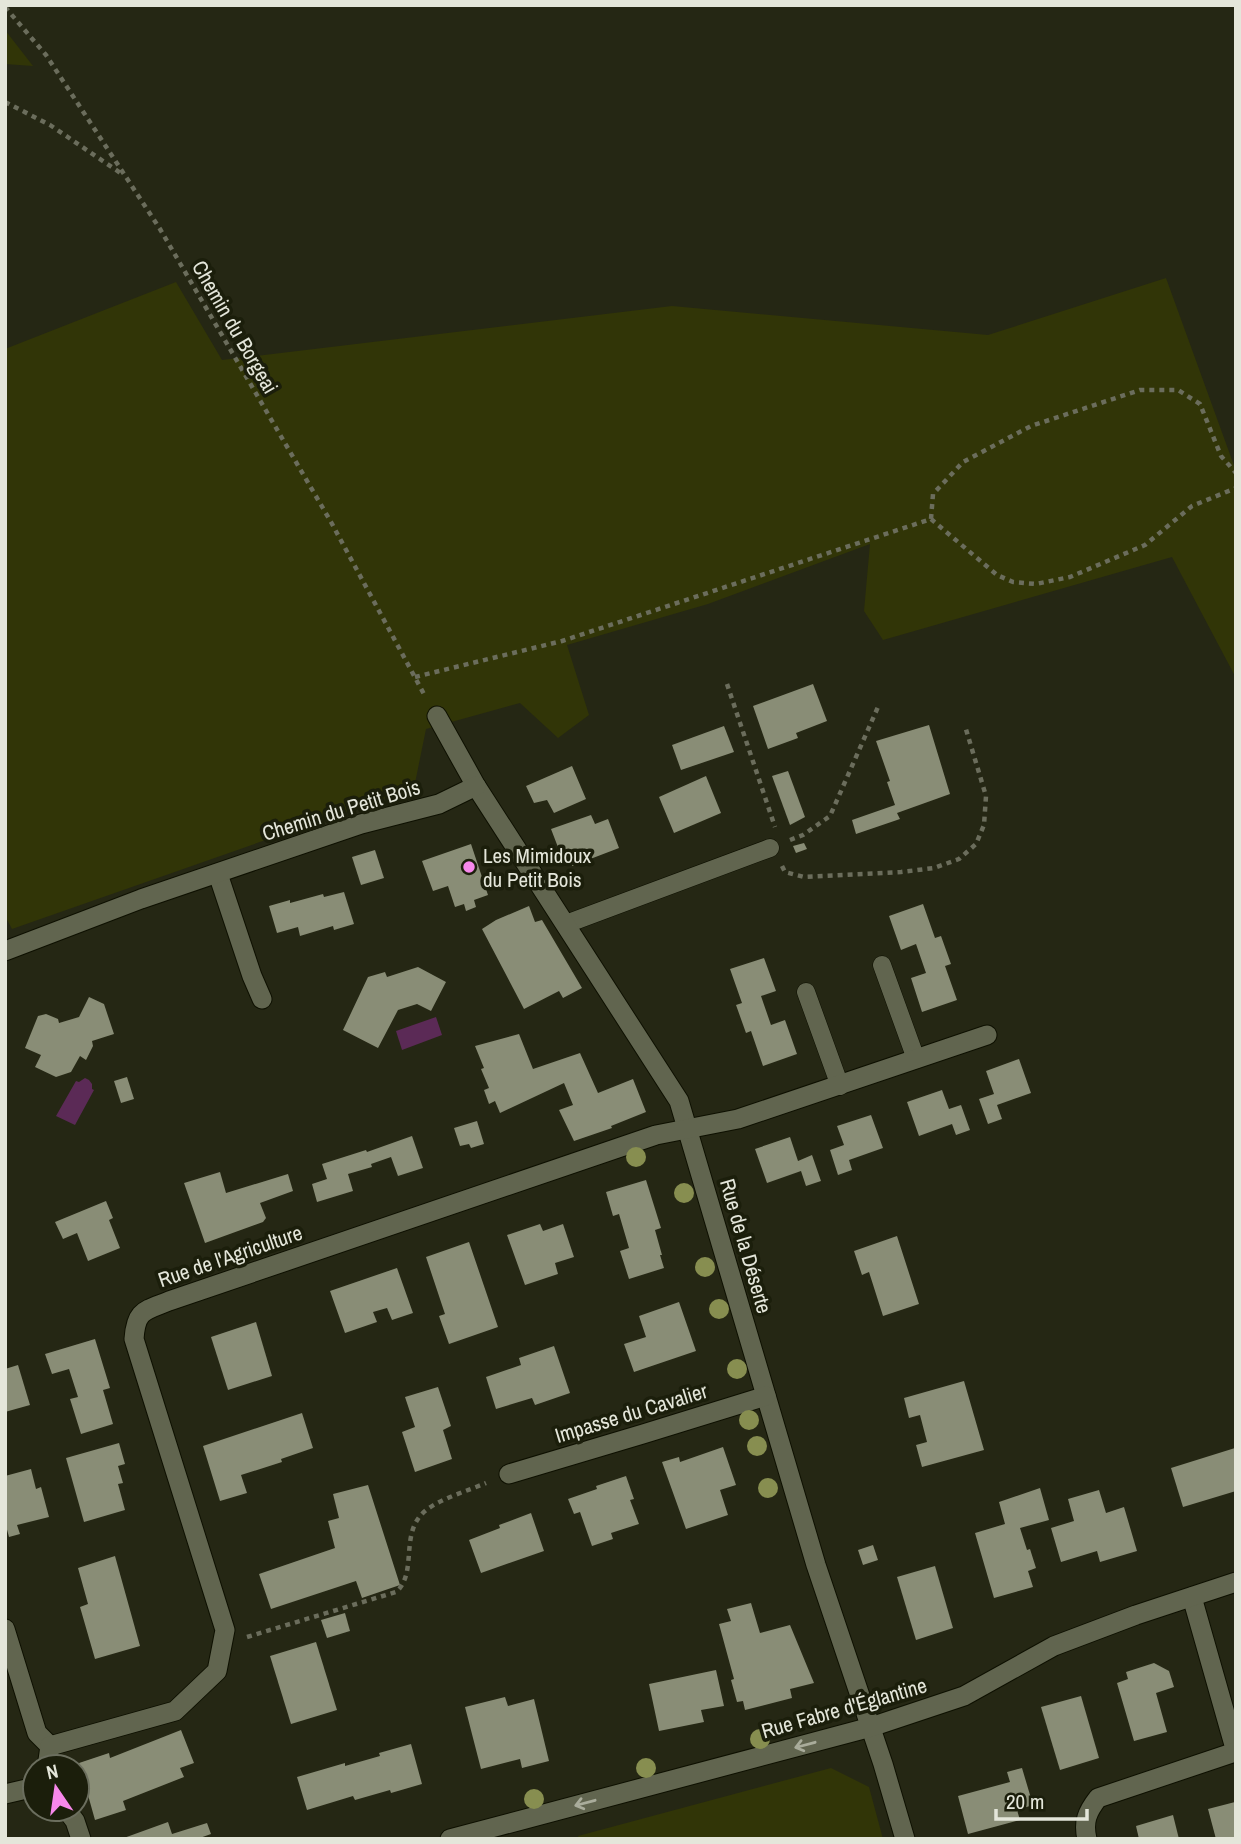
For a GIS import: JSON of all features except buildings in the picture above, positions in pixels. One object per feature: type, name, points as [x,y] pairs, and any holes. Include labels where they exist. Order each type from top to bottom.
[{"type":"street","name":"Rue de la Déserte","points":[[436,716],[476,786],[679,1101],[816,1565],[871,1727],[905,1839]]},
{"type":"street","name":"Chemin du Petit Bois","points":[[5,951],[141,899],[361,824],[439,804],[476,786]]},
{"type":"street","points":[[218,874],[251,976],[262,999]]},
{"type":"street","points":[[689,1128],[738,1119],[986,1035]]},
{"type":"street","name":"Rue de l'Agriculture","points":[[50,1746],[175,1711],[217,1671],[225,1630],[134,1339],[135,1324],[142,1311],[656,1135],[689,1128]]},
{"type":"street","name":"Impasse du Cavalier","points":[[509,1474],[766,1396]]},
{"type":"street","name":"Rue Fabre d'Églantine","points":[[450,1839],[871,1727],[964,1696],[1054,1646],[1236,1582]]},
{"type":"street","points":[[1087,1839],[1084,1828],[1087,1812],[1098,1798],[1236,1752],[1192,1597]]},
{"type":"street","points":[[5,1629],[37,1733],[50,1746],[49,1753]]},
{"type":"lane","points":[[566,925],[770,848]]},
{"type":"lane","points":[[883,965],[916,1059]]},
{"type":"lane","points":[[806,992],[840,1086]]},
{"type":"path","name":"Chemin du Borgeai","points":[[5,7],[46,55],[160,229],[331,522],[415,677],[562,641],[931,519]]},
{"type":"path","points":[[5,102],[50,125],[126,176]]},
{"type":"path","points":[[1236,473],[1221,456],[1200,404],[1178,390],[1140,390],[1031,426],[963,462],[933,494],[931,519],[997,575],[1013,582],[1036,584],[1070,577],[1145,545],[1192,506],[1236,488]]},
{"type":"path","points":[[727,684],[776,831],[770,848]]},
{"type":"path","points":[[770,848],[803,835],[830,816],[878,708]]},
{"type":"path","points":[[770,848],[785,872],[804,877],[912,871],[934,868],[958,859],[976,844],[984,825],[986,796],[965,726]]},
{"type":"path","points":[[222,1644],[396,1592],[404,1586],[414,1524],[423,1513],[439,1503],[509,1474]]},
{"type":"green space","points":[[5,30],[33,66],[5,64]]},
{"type":"green space","points":[[1166,278],[1236,471],[1236,678],[1172,557],[883,640],[864,611],[870,544],[708,604],[567,645],[589,715],[558,738],[520,703],[426,729],[414,788],[12,929],[5,916],[5,349],[176,282],[222,360],[672,306],[988,335]]},
{"type":"green space","points":[[831,1768],[869,1787],[883,1839],[579,1839],[578,1836]]},
{"type":"shaded area","points":[[436,1017],[442,1035],[402,1050],[396,1031]]},
{"type":"shaded area","points":[[85,1078],[94,1090],[75,1125],[56,1116],[76,1081]]},
{"type":"place","name":"Les Mimidoux du Petit Bois","points":[[469,867]]}]
